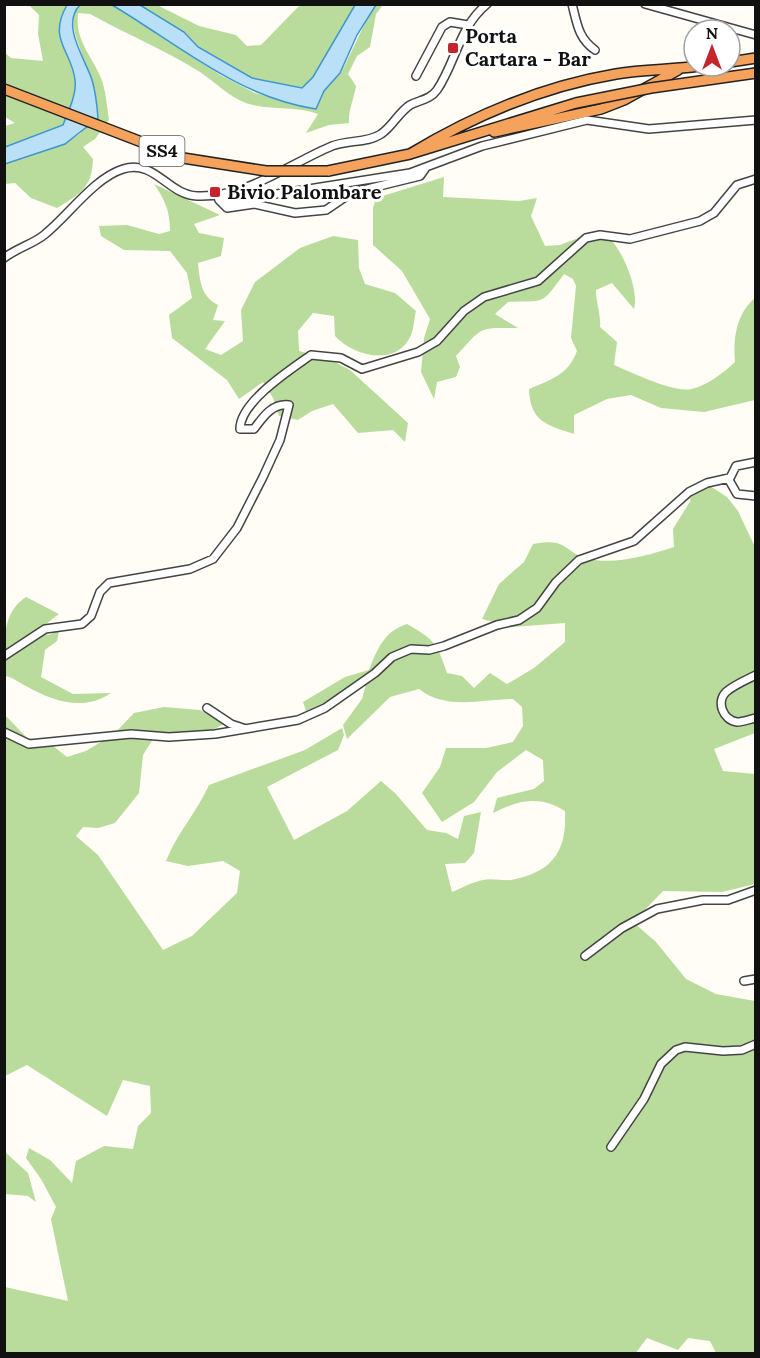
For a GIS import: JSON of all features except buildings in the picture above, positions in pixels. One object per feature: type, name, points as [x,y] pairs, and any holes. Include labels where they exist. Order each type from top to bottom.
[{"type":"highway","points":[[410,154],[446,132],[551,90],[618,74],[682,68]]},
{"type":"highway","points":[[447,142],[584,113],[624,100],[682,69]]},
{"type":"highway","name":"SS4","points":[[4,88],[183,158],[266,171],[328,171],[410,154],[576,103],[651,88],[756,73]]},
{"type":"street","points":[[218,198],[250,186],[333,146],[382,134],[410,105],[425,100],[436,91],[472,18],[487,4]]},
{"type":"street","points":[[572,4],[579,32],[585,43],[595,50]]},
{"type":"street","points":[[645,4],[756,35]]},
{"type":"street","points":[[416,76],[442,27],[450,22],[468,25]]},
{"type":"street","points":[[4,258],[19,247],[43,236],[109,175],[125,168],[140,167],[152,171],[181,193],[218,198],[313,189],[425,169],[482,146],[587,120],[649,129],[756,120]]},
{"type":"street","points":[[218,198],[227,208],[254,204],[295,213],[326,210],[351,193],[420,177],[425,169]]},
{"type":"street","points":[[4,656],[45,629],[82,624],[91,616],[100,592],[109,583],[190,569],[213,559],[237,528],[263,477],[280,440],[289,405],[283,404],[268,411],[254,429],[246,431],[240,429],[240,420],[251,404],[311,355],[341,358],[362,369],[418,352],[436,341],[464,311],[484,297],[538,281],[586,238],[600,235],[626,239],[700,221],[714,213],[737,185],[756,179]]},
{"type":"street","points":[[756,462],[736,466],[729,478],[730,486],[737,494],[756,496]]},
{"type":"street","points":[[4,732],[29,744],[131,734],[169,737],[248,729],[298,720],[325,708],[375,673],[392,657],[411,649],[429,650],[444,646],[497,625],[519,620],[537,608],[556,582],[579,560],[634,541],[689,492],[714,480],[729,478]]},
{"type":"street","points":[[756,675],[728,691],[721,706],[725,715],[734,721],[756,718]]},
{"type":"street","points":[[207,708],[231,724],[248,729]]},
{"type":"street","points":[[585,956],[622,928],[657,909],[704,900],[728,900],[756,890]]},
{"type":"street","points":[[744,981],[756,979]]},
{"type":"street","points":[[611,1147],[644,1099],[661,1064],[676,1050],[685,1047],[742,1050],[756,1044]]},
{"type":"green space","points":[[29,5],[67,5],[59,28],[62,45],[73,70],[75,91],[63,125],[5,147],[5,126],[15,123],[5,117],[5,53],[11,58],[43,61],[38,34],[39,15]]},
{"type":"green space","points":[[80,5],[112,5],[222,76],[255,93],[315,109],[324,91],[341,73],[370,13],[376,5],[383,5],[376,14],[370,47],[357,56],[348,74],[356,86],[349,123],[329,125],[306,133],[318,114],[246,103],[173,56],[90,14],[78,13],[81,40],[101,78],[109,120],[95,139],[83,147],[93,159],[87,184],[78,194],[57,208],[31,198],[15,183],[5,184],[5,164],[65,144],[81,133],[84,65],[73,24]]},
{"type":"green space","points":[[140,5],[157,5],[199,26],[236,35],[247,46],[261,45],[300,5],[355,5],[313,77],[302,88],[252,78],[198,47],[184,32]]},
{"type":"green space","points":[[444,177],[443,197],[519,201],[537,198],[531,216],[545,246],[560,245],[599,230],[606,235],[614,243],[626,265],[631,277],[635,300],[634,309],[612,283],[596,290],[600,327],[617,342],[614,365],[652,381],[674,388],[691,389],[709,382],[735,362],[737,327],[744,312],[755,298],[755,400],[704,412],[661,408],[631,395],[607,399],[574,415],[574,434],[555,428],[541,420],[533,408],[529,389],[564,371],[574,359],[577,351],[571,338],[576,286],[573,279],[564,274],[541,300],[508,302],[495,314],[518,328],[487,329],[477,334],[456,356],[460,367],[456,377],[437,382],[434,399],[421,372],[424,338],[430,319],[402,271],[373,245],[373,208],[376,198]]},
{"type":"green space","points":[[154,184],[220,215],[194,224],[199,233],[224,238],[221,256],[198,263],[205,293],[218,305],[213,320],[225,321],[205,349],[221,355],[243,341],[241,310],[255,282],[300,248],[333,236],[358,240],[359,268],[365,284],[395,293],[416,311],[411,335],[396,352],[386,355],[363,353],[352,349],[335,336],[334,316],[313,313],[298,331],[299,351],[327,358],[350,370],[408,423],[405,442],[393,430],[358,433],[333,404],[312,411],[298,420],[279,416],[273,398],[263,382],[239,399],[227,380],[172,338],[169,315],[192,298],[187,273],[170,251],[124,250],[101,236],[99,226],[127,225],[159,234],[170,231],[166,206]]},
{"type":"green space","points":[[710,486],[727,497],[738,511],[755,547],[755,733],[714,749],[723,771],[755,774],[755,884],[722,892],[663,891],[633,922],[656,942],[686,979],[716,994],[755,1001],[755,1353],[716,1353],[710,1341],[688,1338],[678,1350],[647,1338],[635,1354],[5,1353],[5,1287],[68,1301],[51,1219],[56,1207],[41,1179],[26,1158],[29,1148],[50,1160],[72,1183],[76,1161],[104,1146],[133,1149],[138,1126],[151,1113],[150,1086],[123,1080],[107,1116],[27,1065],[5,1076],[5,715],[27,738],[48,742],[67,757],[86,751],[114,734],[134,713],[164,707],[200,710],[224,724],[208,732],[156,734],[143,755],[139,793],[115,823],[98,828],[83,827],[76,836],[98,855],[163,950],[192,936],[237,893],[240,871],[223,861],[188,866],[166,861],[209,785],[305,750],[342,728],[344,735],[338,750],[267,787],[294,840],[347,811],[381,781],[395,793],[427,830],[446,833],[458,839],[464,816],[481,812],[474,853],[465,863],[445,864],[452,892],[483,880],[511,880],[525,876],[547,865],[560,849],[565,825],[565,811],[547,803],[529,801],[511,805],[493,813],[497,798],[534,789],[544,781],[543,760],[526,750],[497,772],[474,802],[442,822],[422,793],[440,767],[446,748],[486,748],[513,742],[523,726],[522,707],[513,699],[451,702],[429,696],[419,689],[390,697],[347,739],[343,725],[362,699],[366,684],[306,711],[303,702],[345,677],[369,670],[382,642],[392,631],[407,624],[434,643],[447,673],[462,676],[474,688],[490,673],[507,684],[534,668],[565,642],[565,623],[513,627],[482,619],[499,584],[524,562],[533,544],[545,542],[560,544],[581,556],[600,561],[643,556],[674,547],[673,529],[691,500],[688,496]]},
{"type":"green space","points":[[26,597],[59,614],[37,631],[49,635],[59,630],[57,641],[45,650],[41,677],[73,694],[111,693],[90,702],[68,702],[46,696],[5,676],[5,641],[8,621],[18,604]]},
{"type":"green space","points":[[4,1151],[28,1173],[36,1202],[28,1196],[5,1194]]},
{"type":"water","points":[[67,5],[80,5],[75,13],[73,32],[92,80],[98,118],[65,144],[5,164],[5,147],[63,125],[70,109],[75,91],[75,80],[62,45],[59,27]]},
{"type":"water","points":[[112,5],[140,5],[184,32],[198,47],[252,78],[302,88],[313,77],[355,5],[376,5],[357,35],[340,73],[324,91],[316,109],[287,103],[234,81]]},
{"type":"place","name":"Porta Cartara - Bar","points":[[453,48]]},
{"type":"place","name":"Bivio Palombare","points":[[215,192]]}]
